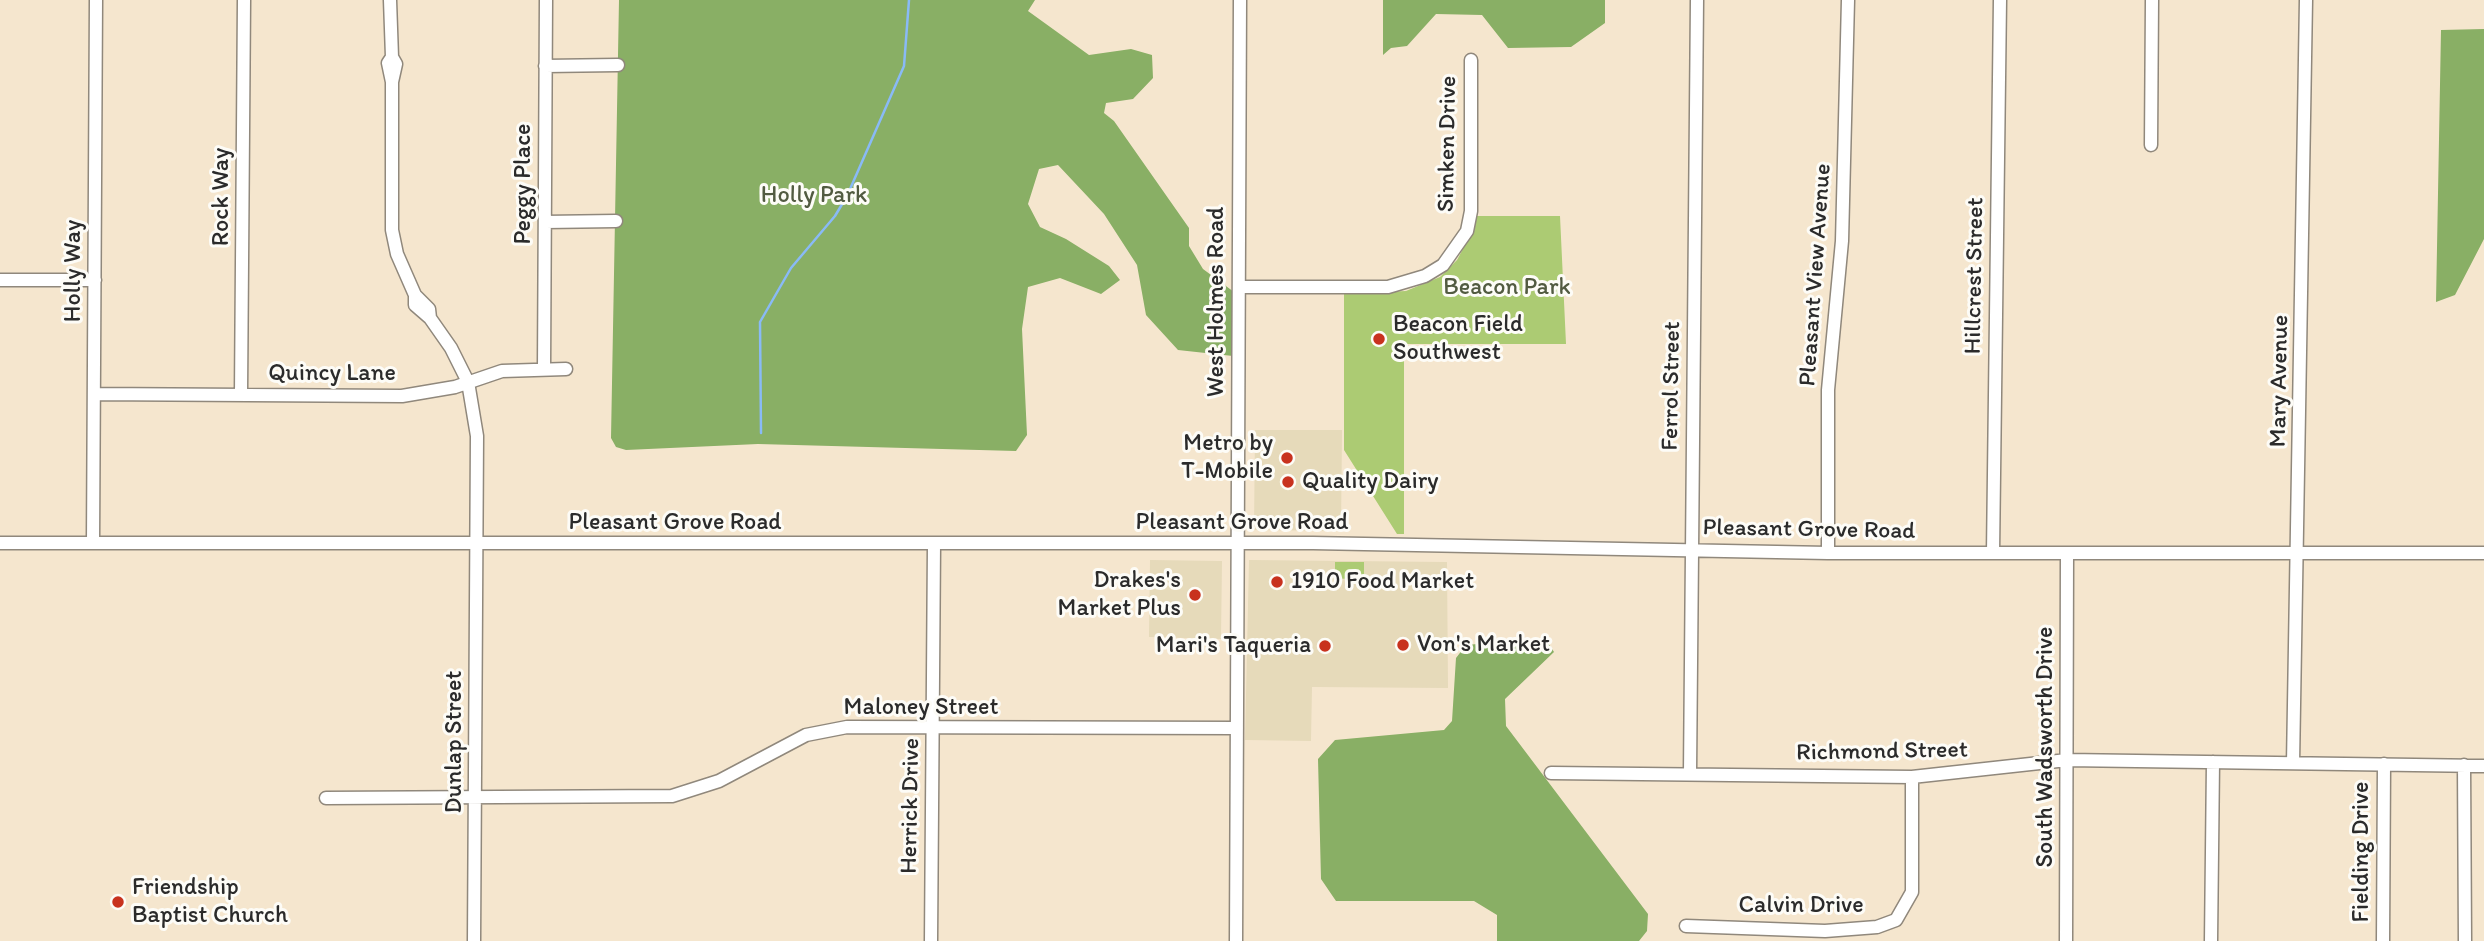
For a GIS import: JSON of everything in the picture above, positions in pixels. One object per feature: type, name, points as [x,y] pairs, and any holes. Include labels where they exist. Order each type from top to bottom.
[{"type":"street","name":"Holly Way","points":[[93,542],[96,0]]},
{"type":"street","name":"Rock Way","points":[[241,394],[244,0]]},
{"type":"street","name":"Dunlap Street","points":[[390,0],[392,57],[388,64],[392,82],[392,230],[401,266],[415,295],[415,305],[430,318],[452,348],[468,382],[477,436],[474,941]]},
{"type":"street","name":"Peggy Place","points":[[544,369],[546,0]]},
{"type":"street","name":"West Holmes Road","points":[[1236,941],[1240,0]]},
{"type":"street","name":"Ferrol Street","points":[[1690,773],[1697,0]]},
{"type":"street","name":"Pleasant View Avenue","points":[[1828,553],[1828,390],[1842,241],[1848,0]]},
{"type":"street","name":"Hillcrest Street","points":[[1993,553],[2000,0]]},
{"type":"street","points":[[2151,145],[2152,0]]},
{"type":"street","name":"Mary Avenue","points":[[2293,763],[2306,0]]},
{"type":"street","name":"Simken Drive","points":[[1239,287],[1388,287],[1425,276],[1443,265],[1466,231],[1471,211],[1471,60]]},
{"type":"street","points":[[545,66],[618,65]]},
{"type":"street","points":[[545,222],[616,221]]},
{"type":"street","points":[[0,280],[94,280]]},
{"type":"street","name":"Quincy Lane","points":[[93,394],[402,396],[445,389],[502,371],[566,369]]},
{"type":"street","name":"Pleasant Grove Road","points":[[0,543],[1237,543],[1691,548],[1828,553],[2484,553]]},
{"type":"street","name":"Herrick Drive","points":[[931,941],[934,544]]},
{"type":"street","name":"South Wadsworth Drive","points":[[2066,941],[2067,554]]},
{"type":"street","name":"Maloney Street","points":[[326,798],[671,796],[719,781],[785,744],[825,730],[847,727],[1237,728]]},
{"type":"street","name":"Richmond Street","points":[[1551,773],[1912,777],[2067,760],[2293,763]]},
{"type":"street","points":[[2211,941],[2213,762]]},
{"type":"street","points":[[2293,763],[2484,766]]},
{"type":"street","name":"Fielding Drive","points":[[2383,941],[2384,764]]},
{"type":"street","points":[[2464,765],[2465,941]]},
{"type":"street","name":"Calvin Drive","points":[[1686,926],[1825,936],[1877,927],[1896,920],[1907,906],[1912,892],[1912,777]]},
{"type":"shaded area","points":[[1255,430],[1342,430],[1341,531],[1254,530]]},
{"type":"shaded area","points":[[1150,560],[1222,561],[1221,639],[1149,637]]},
{"type":"shaded area","points":[[1249,560],[1447,562],[1448,688],[1312,687],[1311,741],[1245,740]]},
{"type":"green space","name":"Holly Park","points":[[619,0],[1035,0],[1028,11],[1089,55],[1131,49],[1152,55],[1153,78],[1133,99],[1106,103],[1104,113],[1114,121],[1189,228],[1189,246],[1203,269],[1234,292],[1233,356],[1178,350],[1146,315],[1137,265],[1104,214],[1058,165],[1039,169],[1028,204],[1040,227],[1066,239],[1109,266],[1120,280],[1101,294],[1060,278],[1028,287],[1022,329],[1027,435],[1016,451],[758,444],[626,450],[616,447],[611,438]]},
{"type":"green space","points":[[1383,0],[1605,0],[1605,23],[1571,47],[1508,48],[1482,15],[1436,14],[1407,46],[1391,48],[1383,55]]},
{"type":"green space","points":[[2484,29],[2484,239],[2455,295],[2436,302],[2441,30]]},
{"type":"green space","name":"Beacon Park","points":[[1477,216],[1560,216],[1566,344],[1404,344],[1404,534],[1397,534],[1344,450],[1344,294],[1406,291],[1440,277],[1457,260],[1473,230]]},
{"type":"green space","points":[[1335,562],[1364,562],[1364,578],[1335,579]]},
{"type":"green space","points":[[1545,638],[1554,652],[1505,699],[1506,726],[1648,914],[1647,931],[1639,941],[1497,941],[1497,915],[1474,901],[1336,901],[1321,879],[1318,759],[1335,740],[1444,730],[1452,721],[1456,658],[1466,645]]},
{"type":"waterway","points":[[761,433],[760,322],[791,268],[835,216],[847,196],[904,66],[909,0]]},
{"type":"place","name":"Beacon Field Southwest","points":[[1379,339]]},
{"type":"place","name":"Metro by T-Mobile","points":[[1287,458]]},
{"type":"place","name":"Quality Dairy","points":[[1288,482]]},
{"type":"place","name":"1910 Food Market","points":[[1277,582]]},
{"type":"place","name":"Drakes's Market Plus","points":[[1195,595]]},
{"type":"place","name":"Von's Market","points":[[1403,645]]},
{"type":"place","name":"Mari's Taqueria","points":[[1325,646]]},
{"type":"place","name":"Friendship Baptist Church","points":[[118,902]]}]
